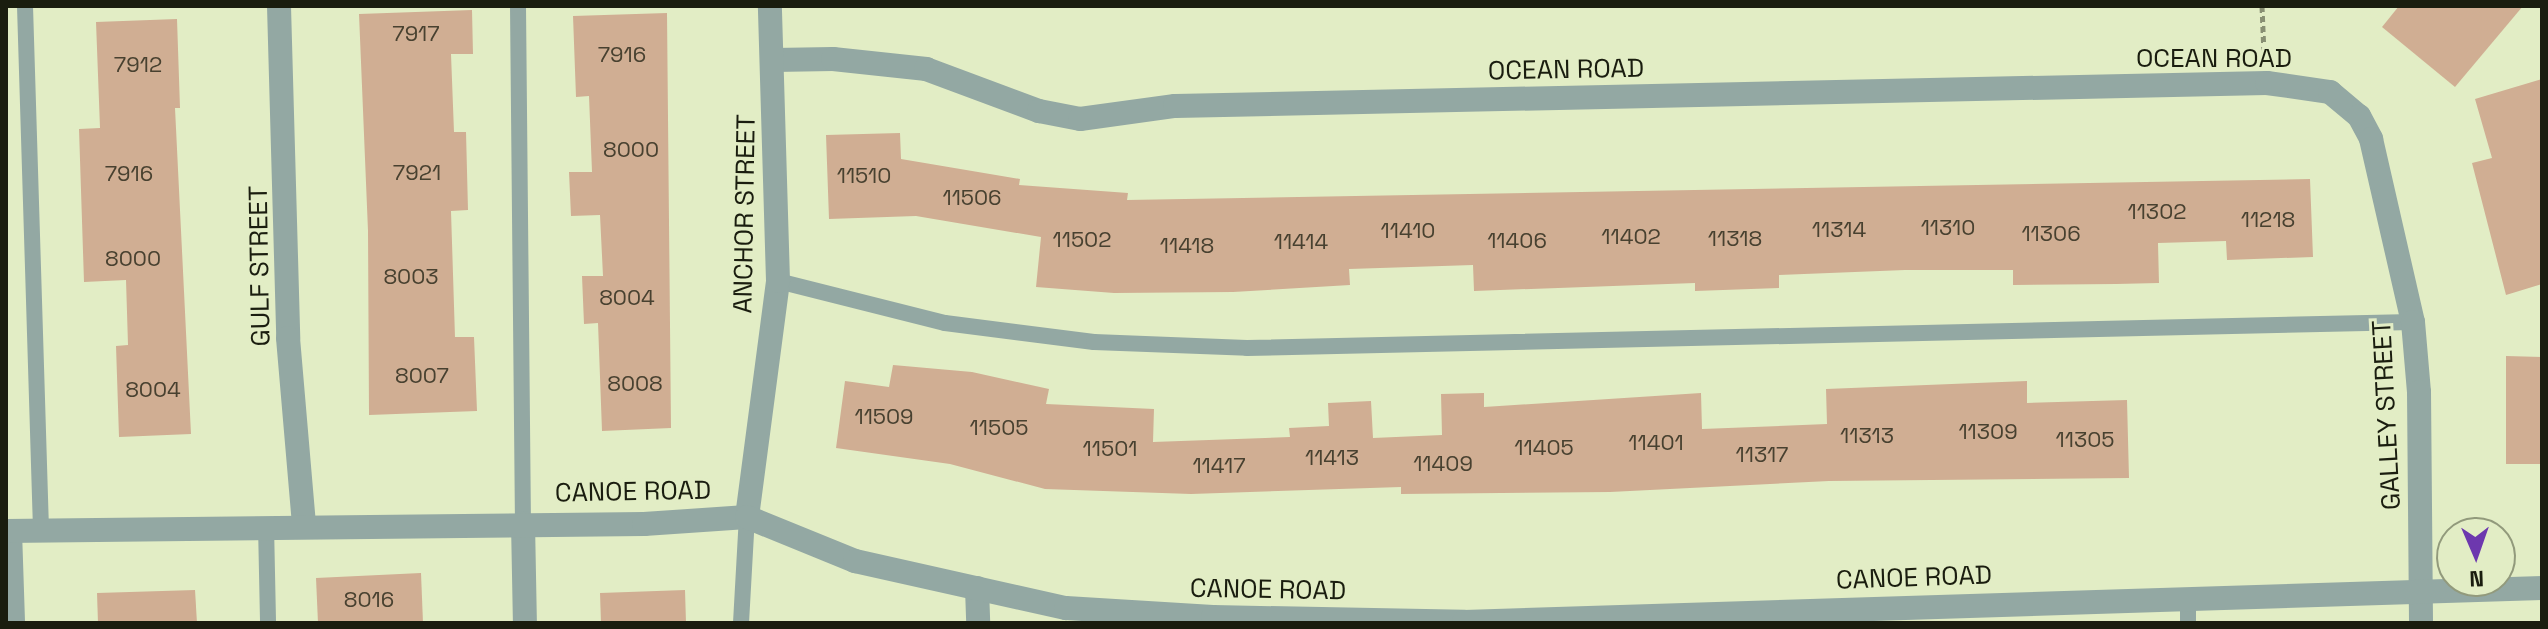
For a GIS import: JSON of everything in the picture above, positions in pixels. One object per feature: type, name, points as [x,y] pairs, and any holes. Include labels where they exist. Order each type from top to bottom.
[{"type":"street","name":"GULF STREET","points":[[279,6],[286,113],[288,338],[304,524]]},
{"type":"street","name":"ANCHOR STREET","points":[[747,517],[778,281],[774,60],[770,6]]},
{"type":"street","name":"OCEAN ROAD","points":[[774,60],[833,59],[926,69],[1039,111],[1080,119],[1175,106],[2267,83],[2330,92],[2359,116]]},
{"type":"street","name":"GALLEY STREET","points":[[2359,116],[2387,193],[2413,322],[2419,392],[2421,623]]},
{"type":"street","name":"CANOE ROAD","points":[[8,531],[747,517],[855,561],[1066,608],[1213,620],[1464,623],[1938,614],[2188,598],[2542,588]]},
{"type":"street","points":[[523,523],[525,623]]},
{"type":"street","points":[[8,531],[13,623]]},
{"type":"street","points":[[977,588],[978,623]]},
{"type":"lane","points":[[25,6],[41,530]]},
{"type":"lane","points":[[518,6],[523,523]]},
{"type":"lane","points":[[778,281],[945,323],[1094,342],[1247,348],[2413,322]]},
{"type":"lane","points":[[741,623],[747,517]]},
{"type":"lane","points":[[266,525],[268,623]]},
{"type":"lane","points":[[2188,598],[2188,623]]},
{"type":"path","points":[[2262,6],[2267,83]]},
{"type":"building","points":[[2399,6],[2523,6],[2455,87],[2382,27]]},
{"type":"building","points":[[472,10],[473,54],[451,54],[454,132],[466,132],[468,210],[451,211],[455,337],[474,337],[477,411],[369,415],[368,231],[359,14]]},
{"type":"building","points":[[667,13],[671,428],[602,431],[598,323],[584,324],[582,276],[603,276],[600,215],[571,216],[569,172],[592,172],[589,96],[576,97],[573,16]]},
{"type":"building","points":[[177,19],[180,108],[175,108],[191,434],[119,437],[116,346],[128,345],[126,280],[84,282],[79,129],[100,128],[96,22]]},
{"type":"building","points":[[2542,79],[2542,284],[2506,295],[2472,163],[2492,158],[2475,99]]},
{"type":"building","points":[[900,133],[901,159],[1020,179],[1019,185],[1128,193],[1127,200],[2310,179],[2313,257],[2227,260],[2226,241],[2158,243],[2159,283],[2013,285],[2013,270],[1905,270],[1779,275],[1779,288],[1695,291],[1695,283],[1474,291],[1473,265],[1349,269],[1350,285],[1233,292],[1114,293],[1036,287],[1041,237],[916,216],[829,219],[826,135]]},
{"type":"building","points":[[2506,356],[2542,357],[2542,464],[2506,464]]},
{"type":"building","points":[[893,365],[972,372],[1049,389],[1046,404],[1154,409],[1153,442],[1290,437],[1289,428],[1329,426],[1328,403],[1371,401],[1373,438],[1442,435],[1441,394],[1484,393],[1484,407],[1701,393],[1702,429],[1827,424],[1826,389],[2027,381],[2027,403],[2127,400],[2129,478],[1829,481],[1610,492],[1401,494],[1401,487],[1191,494],[1045,489],[950,464],[836,448],[845,381],[889,387]]},
{"type":"building","points":[[421,573],[423,623],[318,623],[316,578]]},
{"type":"building","points":[[195,590],[197,623],[98,623],[97,593]]},
{"type":"building","points":[[685,590],[686,623],[601,623],[600,593]]}]
